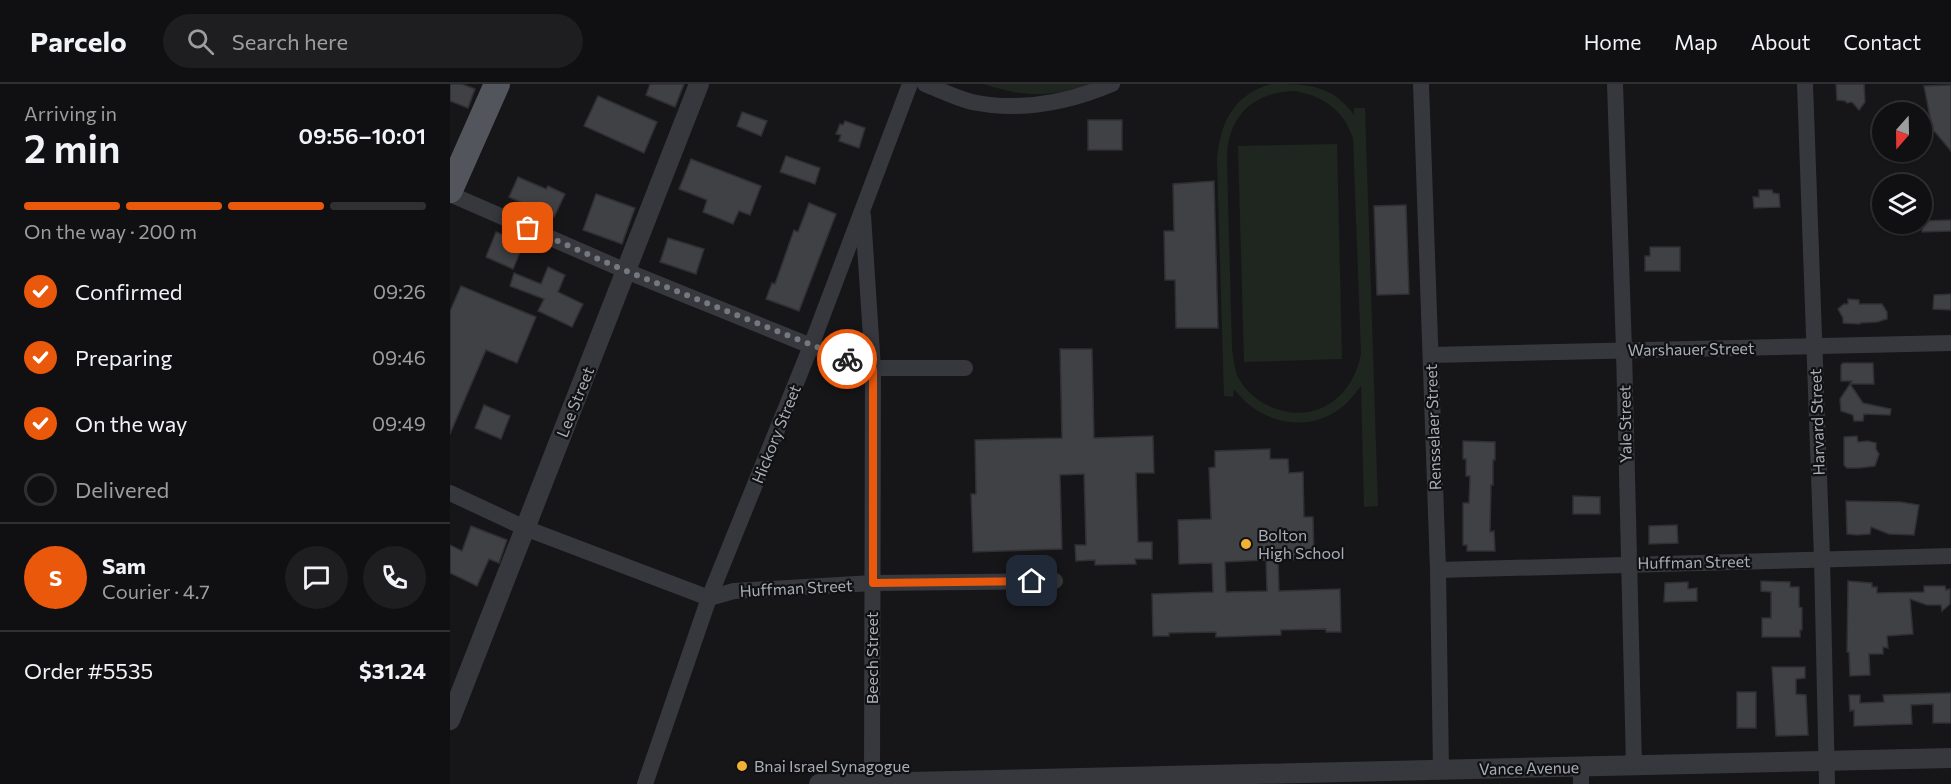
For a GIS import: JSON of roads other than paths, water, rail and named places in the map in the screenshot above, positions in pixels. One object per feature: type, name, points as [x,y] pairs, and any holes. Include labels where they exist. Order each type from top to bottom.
[{"type":"main road","points":[[450,192],[497,84]]},
{"type":"street","name":"Lee Street","points":[[450,720],[699,84]]},
{"type":"street","name":"Hickory Street","points":[[645,784],[709,598],[812,346],[910,84]]},
{"type":"street","points":[[925,84],[971,102],[1017,107],[1061,102],[1112,84]]},
{"type":"street","name":"Rensselaer Street","points":[[1421,84],[1438,570],[1441,770]]},
{"type":"street","name":"Yale Street","points":[[1614,84],[1624,350],[1634,765]]},
{"type":"street","name":"Harvard Street","points":[[1805,84],[1822,559],[1827,784]]},
{"type":"street","points":[[450,192],[626,271],[873,369],[965,368]]},
{"type":"street","name":"Beech Street","points":[[863,208],[873,369],[872,783]]},
{"type":"street","name":"Warshauer Street","points":[[1431,355],[1951,343]]},
{"type":"street","points":[[450,493],[525,528],[709,598]]},
{"type":"street","name":"Huffman Street","points":[[1438,570],[1951,556]]},
{"type":"street","name":"Huffman Street","points":[[709,598],[734,591],[873,583],[1055,581]]},
{"type":"street","name":"Vance Avenue","points":[[819,784],[1347,777],[1441,770],[1581,775],[1634,765],[1951,758]]},
{"type":"place","name":"Bolton High School","points":[[1246,544]]},
{"type":"place","name":"Bnai Israel Synagogue","points":[[742,766]]}]
